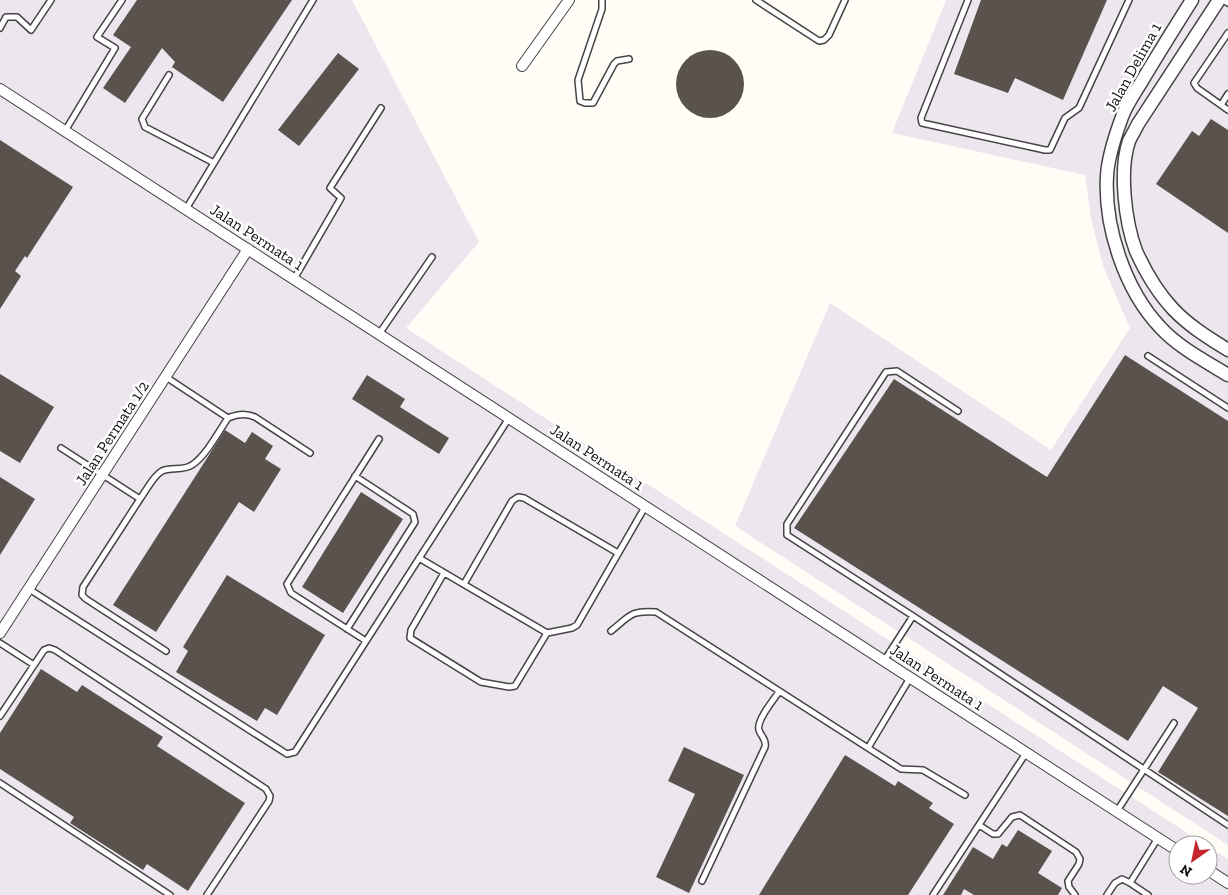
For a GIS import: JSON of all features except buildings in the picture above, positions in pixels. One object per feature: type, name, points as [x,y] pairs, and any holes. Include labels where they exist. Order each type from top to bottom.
[{"type":"street","points":[[522,66],[569,0]]},
{"type":"street","name":"Jalan Delima 1","points":[[1192,0],[1167,38],[1122,116],[1107,175],[1107,210],[1117,252],[1143,307],[1160,328],[1187,349],[1228,376]]},
{"type":"street","name":"Jalan Delima 1","points":[[1221,0],[1138,124],[1129,142],[1124,167],[1129,221],[1136,250],[1148,275],[1172,308],[1198,331],[1227,346]]},
{"type":"street","points":[[1167,38],[1187,50]]},
{"type":"street","name":"Jalan Permata 1","points":[[0,89],[1168,844]]},
{"type":"street","name":"Jalan Permata 1/2","points":[[0,633],[248,249]]},
{"type":"lane","points":[[0,28],[6,17],[17,17],[31,30],[51,0]]},
{"type":"lane","points":[[65,130],[115,48],[97,38],[122,0]]},
{"type":"lane","points":[[186,209],[313,0]]},
{"type":"lane","points":[[602,0],[602,9],[578,80],[580,101],[585,103],[593,102],[614,64],[617,61],[629,58]]},
{"type":"lane","points":[[756,0],[819,41],[824,40],[829,35],[846,0]]},
{"type":"lane","points":[[968,0],[921,118],[922,123],[1050,150],[1064,118],[1079,108],[1129,0]]},
{"type":"lane","points":[[1221,0],[1228,3]]},
{"type":"lane","points":[[1228,33],[1194,83],[1196,88],[1228,110]]},
{"type":"lane","points":[[169,75],[142,119],[145,127],[214,163]]},
{"type":"lane","points":[[1221,105],[1228,94]]},
{"type":"lane","points":[[294,279],[342,198],[330,188],[380,108]]},
{"type":"lane","points":[[379,334],[432,257]]},
{"type":"lane","points":[[1148,356],[1228,408]]},
{"type":"lane","points":[[958,411],[896,371],[886,372],[787,524],[787,535],[913,616],[1228,825]]},
{"type":"lane","points":[[166,377],[228,418]]},
{"type":"lane","points":[[166,651],[82,595],[83,587],[158,474],[163,470],[183,469],[192,465],[201,456],[228,418],[235,415],[249,414],[256,417],[310,453]]},
{"type":"lane","points":[[28,589],[287,754],[295,752],[509,418]]},
{"type":"lane","points":[[366,642],[290,594],[287,584],[379,439]]},
{"type":"lane","points":[[62,448],[140,499]]},
{"type":"lane","points":[[347,630],[415,522],[413,514],[355,476]]},
{"type":"lane","points":[[464,584],[512,502],[518,497],[524,498],[618,553]]},
{"type":"lane","points":[[419,558],[548,632],[572,628],[577,625],[645,506]]},
{"type":"lane","points":[[444,573],[411,630],[410,638],[481,682],[509,687],[515,686],[548,632]]},
{"type":"lane","points":[[611,631],[634,613],[641,611],[656,612],[901,769],[923,770],[965,796]]},
{"type":"lane","points":[[884,660],[913,616]]},
{"type":"lane","points":[[0,642],[34,665]]},
{"type":"lane","points":[[0,716],[44,650],[49,648],[266,789],[270,796],[268,801],[207,895]]},
{"type":"lane","points":[[868,748],[910,678]]},
{"type":"lane","points":[[702,881],[766,748],[766,742],[758,729],[758,723],[779,692]]},
{"type":"lane","points":[[1117,811],[1174,723]]},
{"type":"lane","points":[[933,895],[1027,753]]},
{"type":"lane","points":[[0,782],[170,895]]},
{"type":"lane","points":[[979,825],[993,834],[998,834],[1012,817],[1020,815],[1076,852],[1080,859],[1079,864],[1068,881],[1075,895]]},
{"type":"lane","points":[[1130,883],[1158,838]]},
{"type":"lane","points":[[1107,895],[1115,883],[1122,880],[1148,895]]},
{"type":"shaded area","points":[[0,0],[352,0],[479,242],[406,328],[1191,835],[1168,835],[1168,885],[1218,885],[1218,852],[1228,859],[1228,895],[0,895]]},
{"type":"shaded area","points":[[946,0],[1228,0],[1228,845],[1218,839],[1218,835],[1213,835],[735,526],[830,303],[1051,450],[1130,328],[1103,266],[1091,219],[1085,175],[892,133]]}]
